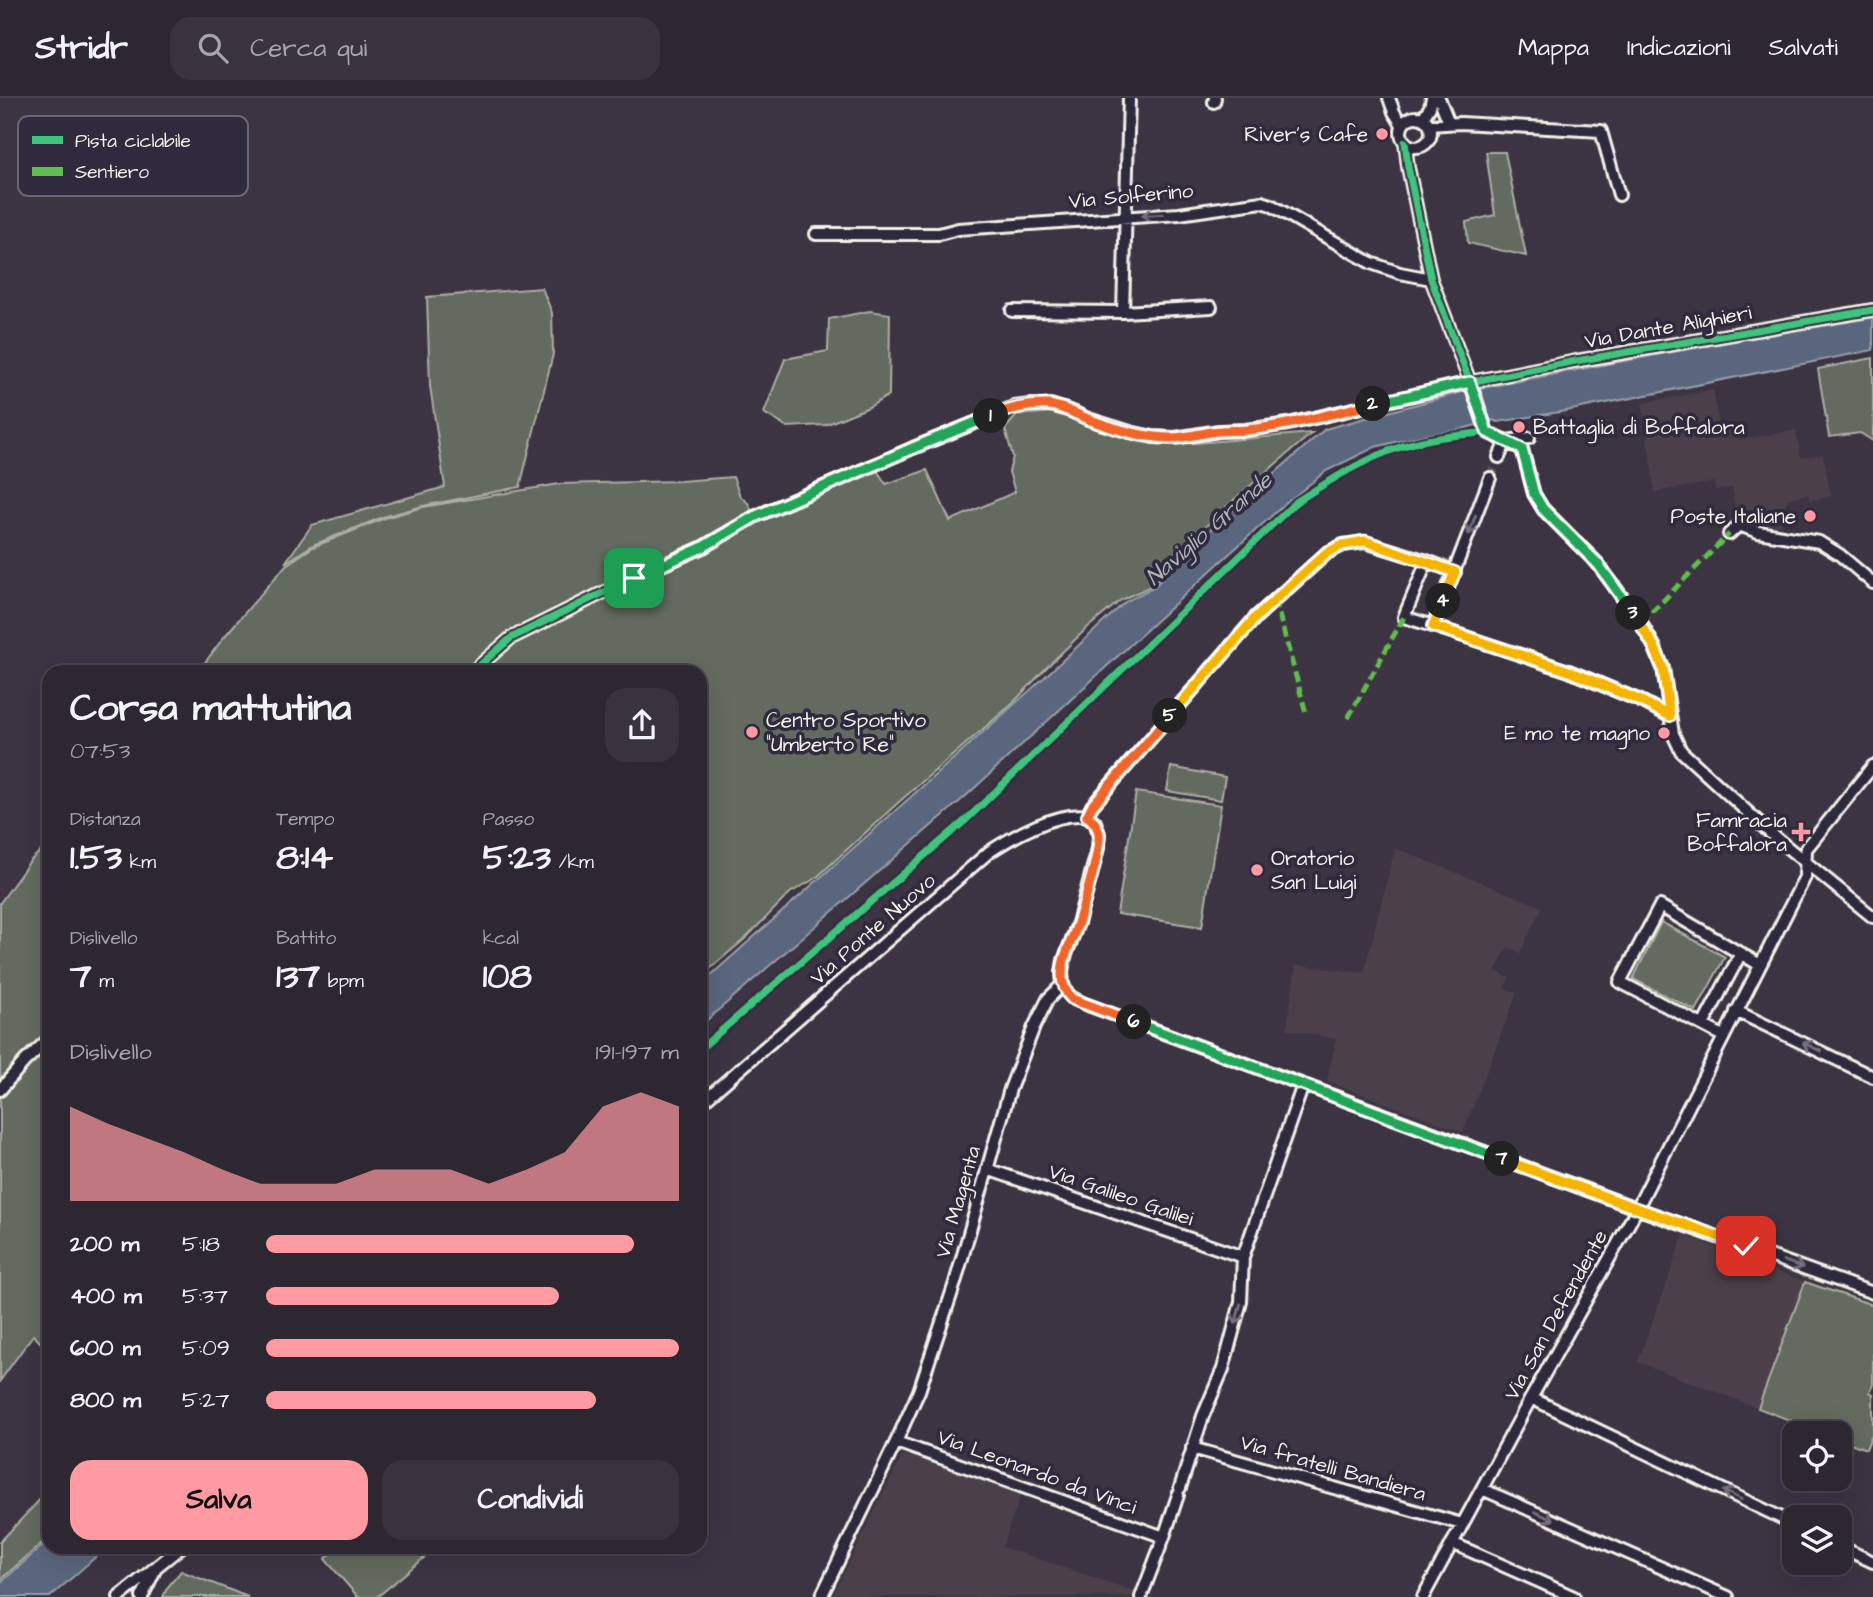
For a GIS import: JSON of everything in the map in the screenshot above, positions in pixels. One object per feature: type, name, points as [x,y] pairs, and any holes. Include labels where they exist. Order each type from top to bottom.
[{"type":"street","points":[[1124,312],[1129,98]]},
{"type":"street","points":[[1389,98],[1402,125]]},
{"type":"street","points":[[1405,142],[1417,147],[1425,144],[1430,136],[1426,121],[1432,98]]},
{"type":"street","points":[[1439,98],[1449,123]]},
{"type":"street","points":[[1619,195],[1601,131],[1449,123],[1426,121],[1418,116],[1408,118],[1402,125],[1401,134],[1405,142],[1431,279],[1486,428],[1522,449],[1534,494],[1543,509],[1598,564],[1641,623],[1663,668],[1673,734],[1681,751],[1777,839],[1873,917]]},
{"type":"street","name":"Via Solferino","points":[[816,234],[939,234],[958,229],[1180,214],[1262,202],[1371,263],[1400,273],[1431,279]]},
{"type":"street","points":[[1012,311],[1124,312],[1212,307]]},
{"type":"street","name":"Via Dante Alighieri","points":[[480,665],[511,638],[703,547],[754,517],[1014,407],[1051,405],[1130,432],[1175,438],[1288,424],[1590,359],[1873,310]]},
{"type":"street","points":[[1506,441],[1529,438]]},
{"type":"street","points":[[1499,457],[1506,441]]},
{"type":"street","points":[[1433,626],[1490,478]]},
{"type":"street","points":[[1729,534],[1739,525],[1758,532],[1819,542],[1840,555],[1873,583]]},
{"type":"street","points":[[1087,816],[1092,806],[1256,617],[1326,553],[1343,545],[1365,541],[1455,572]]},
{"type":"street","points":[[1427,561],[1404,617],[1569,671],[1670,716]]},
{"type":"street","name":"Via San Defendente","points":[[1423,1597],[1637,1208],[1805,877],[1806,849],[1873,766]]},
{"type":"street","name":"Via Ponte Nuovo","points":[[707,1098],[989,852],[1020,833],[1066,816],[1087,816]]},
{"type":"street","name":"Via Magenta","points":[[821,1597],[919,1391],[955,1283],[1010,1090],[1034,1027],[1048,999],[1063,984],[1064,960],[1078,923],[1098,848],[1099,834],[1095,822],[1087,816]]},
{"type":"street","points":[[1723,1036],[1620,982],[1660,906],[1760,965]]},
{"type":"street","points":[[1703,1025],[1741,953]]},
{"type":"street","points":[[1063,984],[1072,999],[1873,1293]]},
{"type":"street","points":[[1736,1011],[1873,1077]]},
{"type":"street","points":[[0,1090],[42,1045]]},
{"type":"street","points":[[1141,1597],[1164,1537],[1203,1416],[1223,1369],[1241,1302],[1243,1257],[1303,1085]]},
{"type":"street","name":"Via Galileo Galilei","points":[[987,1169],[1243,1257]]},
{"type":"street","points":[[1531,1398],[1782,1518]]},
{"type":"street","name":"Via Leonardo da Vinci","points":[[896,1442],[1164,1537]]},
{"type":"street","name":"Via fratelli Bandiera","points":[[1192,1448],[1462,1524]]},
{"type":"street","points":[[1482,1489],[1728,1597]]},
{"type":"street","points":[[1452,1544],[1574,1597]]},
{"type":"street","points":[[1852,1552],[1873,1562]]},
{"type":"street","points":[[119,1597],[173,1554]]},
{"type":"street","points":[[142,1597],[156,1568]]},
{"type":"shaded area","points":[[1486,152],[1505,152],[1526,256],[1468,243],[1466,222],[1495,215]]},
{"type":"shaded area","points":[[542,288],[552,313],[553,354],[520,487],[423,506],[383,517],[313,545],[285,563],[312,525],[445,487],[430,386],[427,297]]},
{"type":"shaded area","points":[[870,311],[890,314],[889,395],[869,407],[825,425],[787,427],[764,413],[785,359],[828,351],[829,319]]},
{"type":"shaded area","points":[[1873,358],[1873,441],[1860,433],[1829,437],[1818,369]]},
{"type":"shaded area","points":[[1713,390],[1719,426],[1736,424],[1739,440],[1796,430],[1801,458],[1823,454],[1831,496],[1809,501],[1808,494],[1787,499],[1782,525],[1774,525],[1765,523],[1758,508],[1740,512],[1735,508],[1732,488],[1715,490],[1714,482],[1655,492],[1642,403]]},
{"type":"shaded area","points":[[1056,412],[1139,442],[1196,443],[1312,433],[1190,541],[1153,585],[1121,600],[1087,628],[1012,704],[816,878],[790,893],[747,937],[707,971],[707,665],[203,665],[286,565],[313,547],[385,518],[423,507],[559,484],[733,477],[740,496],[749,504],[754,517],[874,466],[886,484],[927,470],[950,521],[1015,492],[1009,472],[1013,457],[1005,429],[1017,415]]},
{"type":"shaded area","points":[[1171,767],[1225,777],[1221,800],[1167,791]]},
{"type":"shaded area","points":[[1136,792],[1221,805],[1202,927],[1117,914]]},
{"type":"shaded area","points":[[1395,848],[1542,907],[1520,953],[1508,947],[1495,971],[1509,978],[1504,988],[1517,993],[1463,1132],[1327,1081],[1336,1039],[1287,1029],[1296,965],[1364,973]]},
{"type":"shaded area","points":[[42,850],[42,1344],[33,1335],[0,1381],[0,903],[30,861]]},
{"type":"shaded area","points":[[1661,922],[1725,957],[1696,1011],[1633,979]]},
{"type":"shaded area","points":[[1684,1235],[1805,1282],[1758,1408],[1638,1362]]},
{"type":"shaded area","points":[[1805,1282],[1873,1305],[1873,1384],[1870,1392],[1873,1394],[1873,1432],[1866,1449],[1852,1444],[1852,1421],[1792,1421],[1758,1408]]},
{"type":"shaded area","points":[[903,1454],[1021,1494],[1002,1547],[1134,1591],[1131,1597],[832,1597]]},
{"type":"shaded area","points":[[42,1497],[42,1543],[0,1580],[0,1542]]},
{"type":"shaded area","points":[[331,1554],[429,1554],[377,1597],[358,1597],[325,1559]]},
{"type":"shaded area","points":[[181,1571],[248,1597],[163,1597]]},
{"type":"water","points":[[1873,314],[1873,350],[1566,411],[1498,422],[1493,420],[1459,430],[1425,435],[1375,447],[1326,471],[1218,564],[967,795],[707,1020],[707,979],[1125,602],[1155,586],[1193,545],[1325,429],[1466,391]]},
{"type":"water","points":[[42,1546],[42,1554],[99,1554],[50,1597],[0,1597],[0,1583]]},
{"type":"tunnel","points":[[1490,478],[1499,457]]},
{"type":"marked path","points":[[1641,623],[1729,534]]},
{"type":"marked path","points":[[1275,600],[1306,713]]},
{"type":"marked path","points":[[1348,718],[1404,617]]},
{"type":"cycle path","points":[[707,1043],[967,819],[1296,502],[1341,474],[1388,451],[1430,439],[1487,432],[1431,279],[1405,142]]},
{"type":"cycle path","points":[[480,665],[511,638],[703,547],[754,517],[1014,407],[1051,405],[1130,432],[1175,438],[1288,424],[1470,382],[1576,361],[1873,310]]},
{"type":"place","name":"River's Cafe","points":[[1382,134]]},
{"type":"place","name":"Battaglia di Boffalora","points":[[1519,427]]},
{"type":"place","name":"Poste Italiane","points":[[1810,516]]},
{"type":"place","name":"Centro Sportivo \"Umberto Re\"","points":[[752,732]]},
{"type":"place","name":"E mo te magno","points":[[1664,733]]},
{"type":"place","name":"Famracia Boffalora","points":[[1801,832]]},
{"type":"place","name":"Oratorio San Luigi","points":[[1257,870]]},
{"type":"route","points":[[634,578],[703,547],[754,517],[1014,407],[1051,405],[1130,432],[1175,438],[1288,424],[1470,382],[1487,432],[1522,449],[1534,494],[1543,509],[1598,564],[1641,623],[1663,668],[1670,716],[1569,671],[1433,626],[1455,572],[1365,541],[1343,545],[1326,553],[1256,617],[1092,806],[1087,816],[1095,822],[1099,834],[1098,848],[1078,923],[1064,960],[1063,984],[1072,999],[1622,1203],[1746,1246]]},
{"type":"water label","name":"Naviglio Grande","points":[[1209,529]]}]
